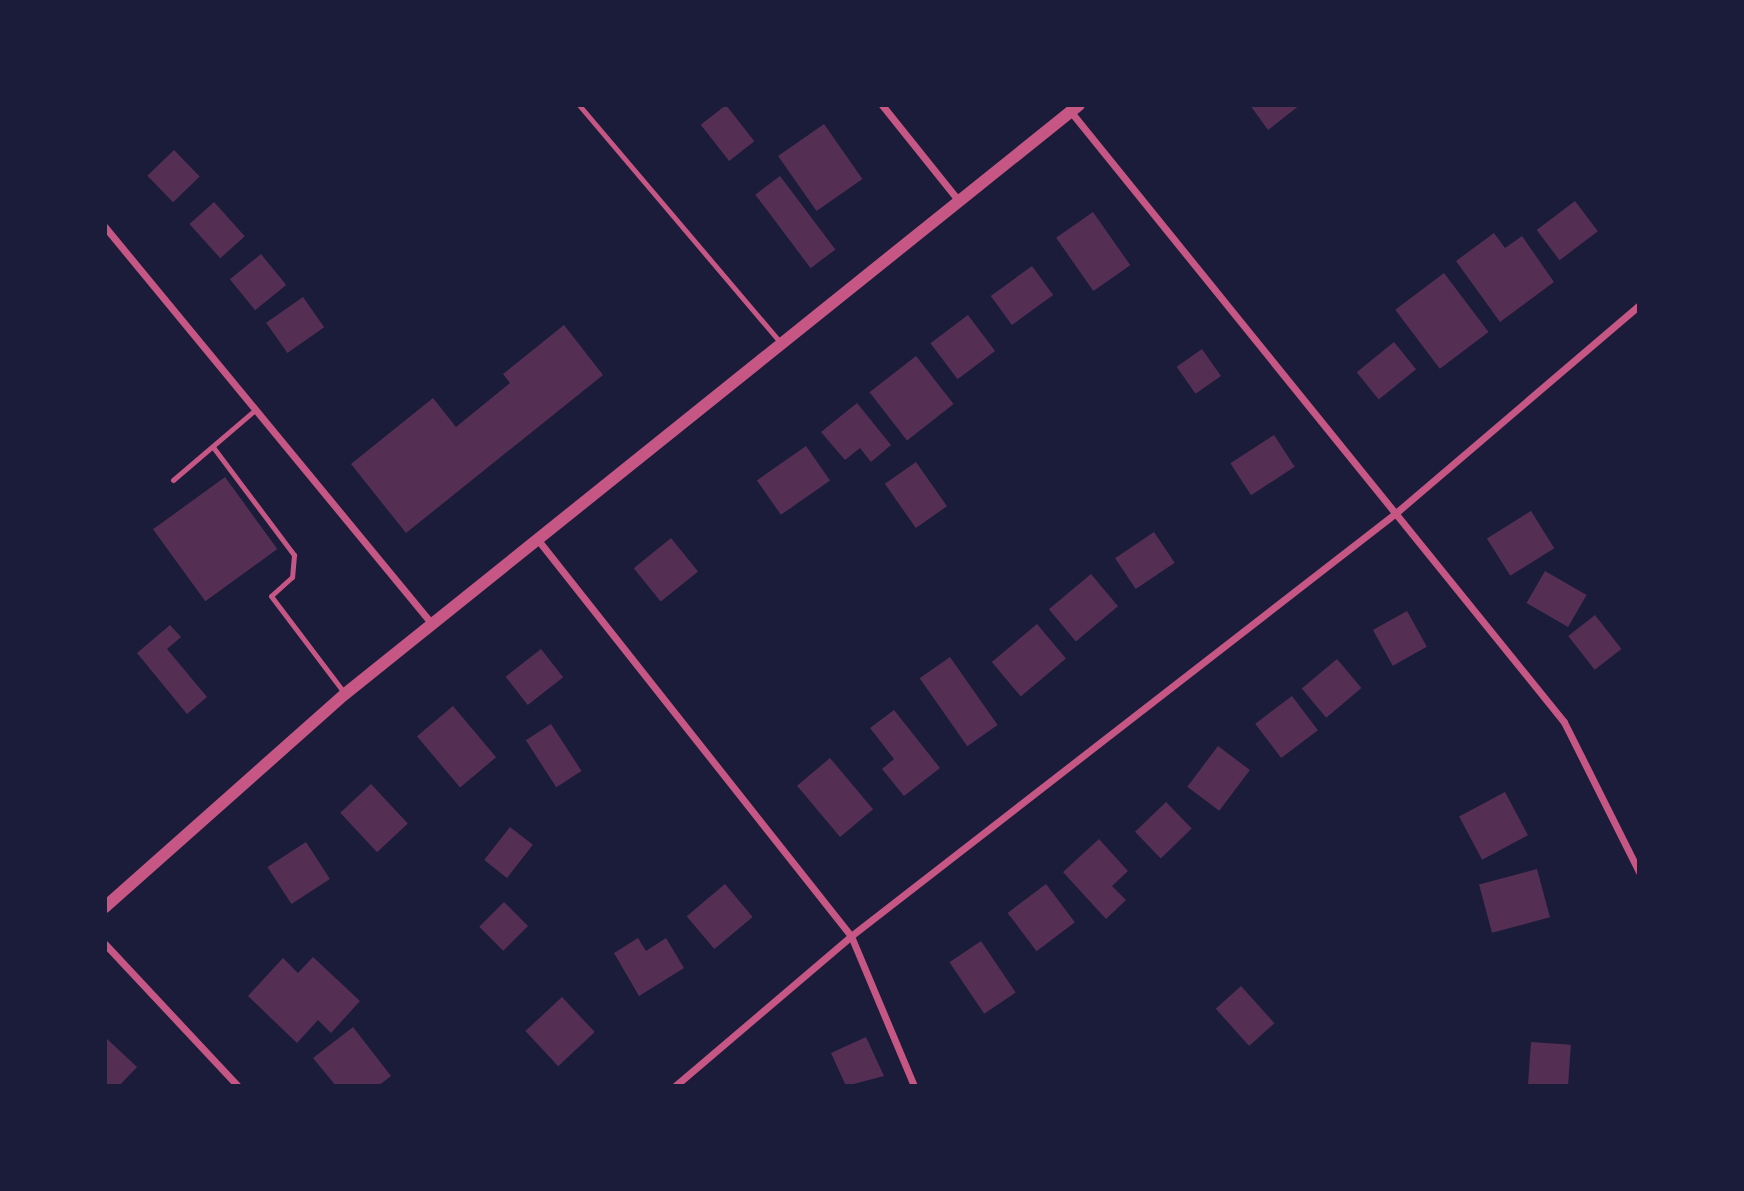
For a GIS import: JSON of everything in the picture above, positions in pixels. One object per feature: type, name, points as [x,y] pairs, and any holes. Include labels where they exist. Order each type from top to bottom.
[{"type":"street","points":[[882,105],[958,200]]},
{"type":"street","points":[[105,907],[345,694],[958,200],[1075,109],[1564,722],[1639,872]]},
{"type":"street","points":[[105,227],[432,624]]},
{"type":"street","points":[[675,1086],[851,936],[1397,512],[1639,305]]},
{"type":"street","points":[[538,540],[851,936],[914,1086]]},
{"type":"street","points":[[105,944],[239,1086]]},
{"type":"lane","points":[[579,105],[782,344]]},
{"type":"lane","points":[[173,480],[255,410]]},
{"type":"lane","points":[[213,447],[294,555],[292,577],[271,596],[345,694]]},
{"type":"building","points":[[726,105],[754,141],[729,161],[701,125]]},
{"type":"building","points":[[1250,105],[1300,105],[1268,130]]},
{"type":"building","points":[[824,124],[862,179],[817,211],[778,156]]},
{"type":"building","points":[[174,150],[200,177],[173,202],[147,176]]},
{"type":"building","points":[[780,176],[835,249],[811,268],[755,195]]},
{"type":"building","points":[[1575,201],[1598,231],[1560,260],[1537,230]]},
{"type":"building","points":[[214,202],[245,236],[220,258],[189,224]]},
{"type":"building","points":[[1093,212],[1130,265],[1093,291],[1056,238]]},
{"type":"building","points":[[1494,233],[1505,248],[1522,236],[1554,282],[1500,322],[1456,261]]},
{"type":"building","points":[[261,254],[286,285],[255,310],[230,279]]},
{"type":"building","points":[[1032,266],[1053,295],[1012,325],[991,296]]},
{"type":"building","points":[[1444,273],[1489,332],[1440,369],[1395,310]]},
{"type":"building","points":[[303,297],[324,327],[287,353],[266,323]]},
{"type":"building","points":[[968,315],[995,351],[958,379],[930,343]]},
{"type":"building","points":[[564,325],[603,375],[406,533],[351,464],[433,398],[456,427],[510,383],[503,374]]},
{"type":"building","points":[[1394,342],[1416,369],[1379,399],[1357,372]]},
{"type":"building","points":[[1202,349],[1221,376],[1196,394],[1177,367]]},
{"type":"building","points":[[916,356],[954,404],[907,440],[870,392]]},
{"type":"building","points":[[857,403],[891,445],[871,462],[860,448],[845,460],[821,432]]},
{"type":"building","points":[[1274,435],[1295,467],[1251,495],[1230,463]]},
{"type":"building","points":[[806,446],[830,480],[781,515],[757,480]]},
{"type":"building","points":[[916,462],[947,506],[916,528],[885,484]]},
{"type":"building","points":[[225,477],[277,549],[205,601],[153,529]]},
{"type":"building","points":[[1531,511],[1554,548],[1510,576],[1487,539]]},
{"type":"building","points":[[1154,532],[1175,563],[1136,589],[1115,558]]},
{"type":"building","points":[[671,538],[698,571],[661,602],[634,568]]},
{"type":"building","points":[[1545,571],[1587,595],[1568,627],[1526,603]]},
{"type":"building","points":[[1091,574],[1118,606],[1076,642],[1049,609]]},
{"type":"building","points":[[1407,611],[1427,647],[1393,666],[1373,630]]},
{"type":"building","points":[[1595,615],[1621,649],[1595,670],[1568,636]]},
{"type":"building","points":[[1037,624],[1066,658],[1021,696],[992,662]]},
{"type":"building","points":[[170,625],[181,637],[167,649],[207,697],[187,714],[137,653]]},
{"type":"building","points":[[541,649],[563,677],[528,705],[506,677]]},
{"type":"building","points":[[950,657],[998,725],[967,746],[920,678]]},
{"type":"building","points":[[1337,659],[1361,688],[1326,718],[1302,689]]},
{"type":"building","points":[[1292,696],[1318,730],[1281,758],[1255,724]]},
{"type":"building","points":[[453,706],[496,757],[460,788],[417,736]]},
{"type":"building","points":[[894,710],[940,768],[904,796],[882,769],[894,759],[870,728]]},
{"type":"building","points":[[551,724],[581,771],[556,787],[526,740]]},
{"type":"building","points":[[1218,746],[1250,770],[1219,811],[1187,787]]},
{"type":"building","points":[[830,758],[873,809],[840,837],[797,786]]},
{"type":"building","points":[[371,784],[408,823],[377,852],[340,813]]},
{"type":"building","points":[[1505,792],[1528,835],[1482,860],[1459,816]]},
{"type":"building","points":[[1166,802],[1192,829],[1161,858],[1135,832]]},
{"type":"building","points":[[510,827],[533,845],[507,878],[484,860]]},
{"type":"building","points":[[1099,839],[1128,871],[1112,886],[1126,900],[1106,919],[1063,872]]},
{"type":"building","points":[[306,842],[330,879],[291,904],[267,867]]},
{"type":"building","points":[[1537,869],[1550,917],[1492,933],[1479,885]]},
{"type":"building","points":[[725,884],[753,917],[714,949],[687,916]]},
{"type":"building","points":[[1046,884],[1075,922],[1037,951],[1008,913]]},
{"type":"building","points":[[504,902],[528,926],[503,951],[479,927]]},
{"type":"building","points":[[638,938],[646,951],[666,938],[684,968],[639,996],[614,953]]},
{"type":"building","points":[[981,941],[1016,992],[984,1014],[949,962]]},
{"type":"building","points":[[313,957],[360,1001],[331,1033],[318,1020],[297,1043],[248,996],[283,958],[298,973]]},
{"type":"building","points":[[1241,986],[1274,1023],[1249,1046],[1216,1009]]},
{"type":"building","points":[[562,997],[595,1032],[558,1066],[525,1031]]},
{"type":"building","points":[[353,1027],[391,1076],[378,1086],[336,1086],[313,1058]]},
{"type":"building","points":[[105,1037],[137,1067],[119,1086],[105,1086]]},
{"type":"building","points":[[866,1037],[884,1076],[846,1086],[831,1053]]},
{"type":"building","points":[[1531,1042],[1571,1045],[1568,1086],[1528,1086]]}]
